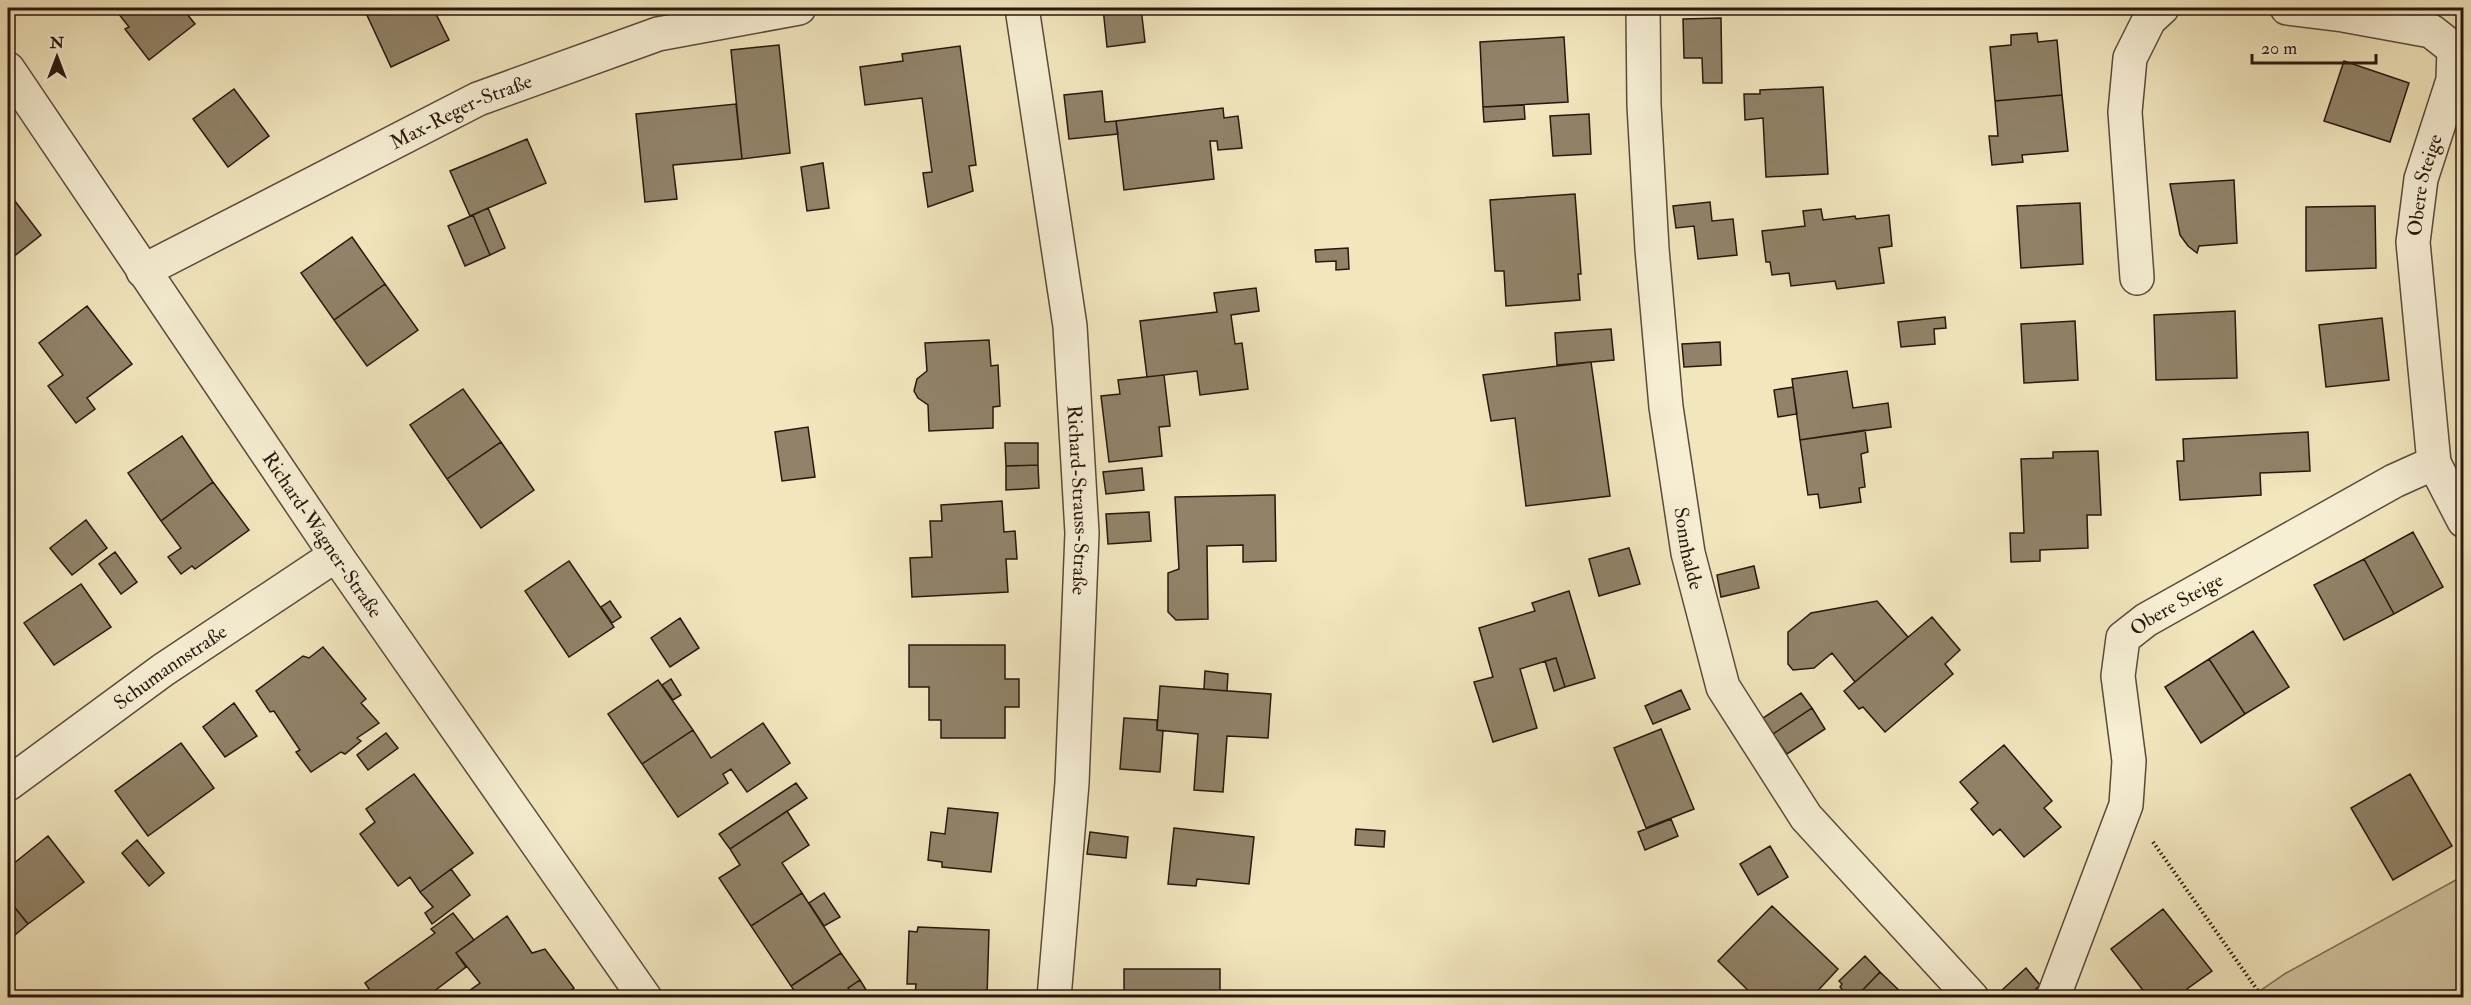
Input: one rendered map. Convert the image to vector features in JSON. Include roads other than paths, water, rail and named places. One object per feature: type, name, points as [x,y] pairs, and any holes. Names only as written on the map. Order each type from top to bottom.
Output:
[{"type":"street","name":"Max-Reger-Straße","points":[[143,271],[478,99],[658,34],[799,8]]},
{"type":"street","name":"Richard-Strauss-Straße","points":[[1022,8],[1070,326],[1082,533],[1072,783],[1054,998]]},
{"type":"street","name":"Sonnhalde","points":[[1643,8],[1644,105],[1651,238],[1666,407],[1688,553],[1724,687],[1806,817],[1972,998]]},
{"type":"street","points":[[2137,278],[2125,112],[2130,58],[2149,20],[2162,8]]},
{"type":"street","name":"Obere Steige","points":[[2287,8],[2343,15],[2431,31],[2454,49],[2453,81],[2421,179],[2413,242],[2434,463],[2463,520]]},
{"type":"street","name":"Richard-Wagner-Straße","points":[[8,69],[336,555],[645,998]]},
{"type":"street","name":"Obere Steige","points":[[2053,998],[2127,805],[2129,761],[2118,676],[2123,638],[2157,614],[2394,481],[2434,463]]},
{"type":"street","name":"Schumannstraße","points":[[8,784],[163,670],[336,555]]}]
